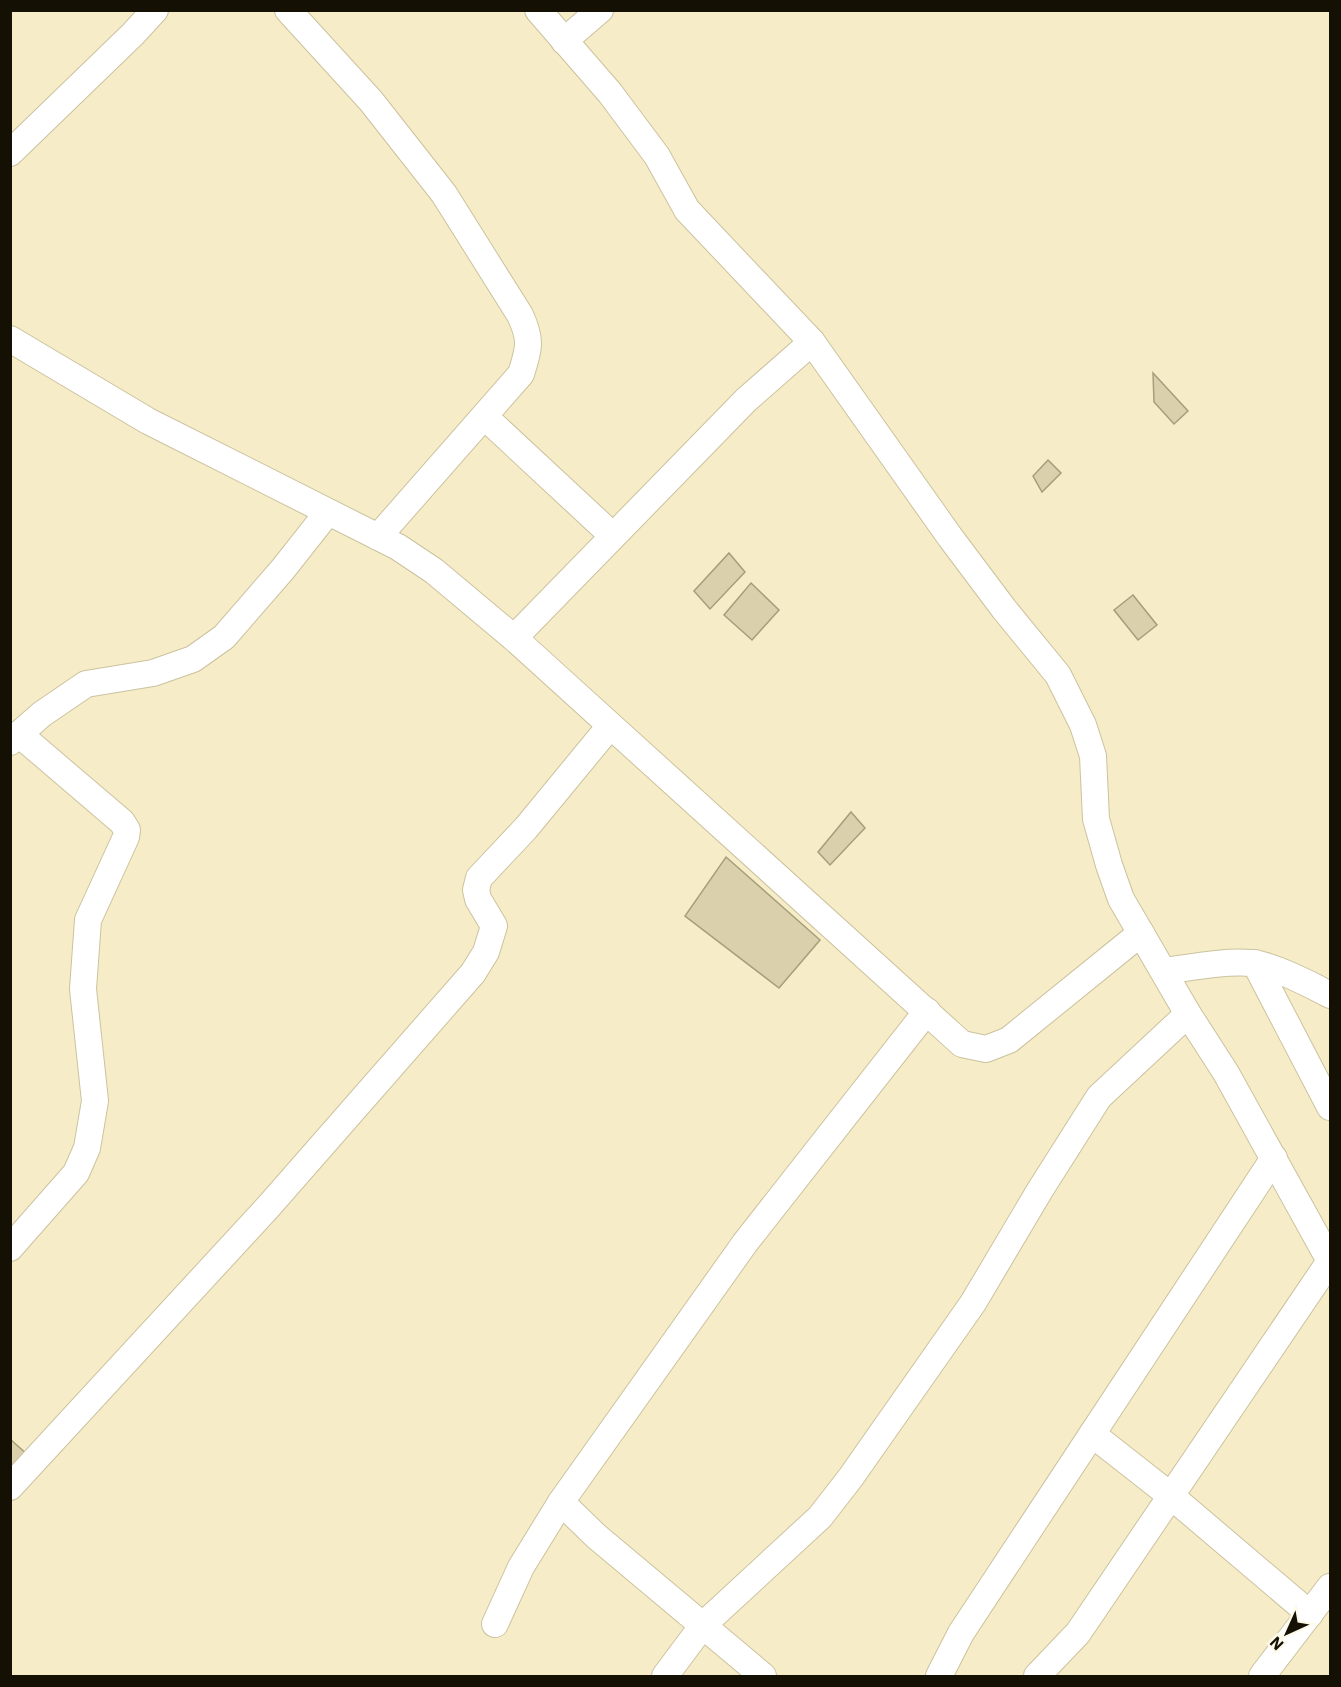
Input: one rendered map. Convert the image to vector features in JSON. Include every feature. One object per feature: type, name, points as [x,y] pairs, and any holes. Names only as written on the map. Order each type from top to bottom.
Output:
[{"type":"street","points":[[10,153],[155,10]]},
{"type":"street","points":[[288,10],[371,101],[444,194],[520,315],[528,332],[530,343],[521,374],[378,537]]},
{"type":"street","points":[[538,10],[610,93],[657,156],[687,210],[812,342],[950,537],[1004,609],[1058,675],[1083,724],[1093,756],[1096,819],[1121,898],[1188,1014],[1226,1073],[1330,1261],[1078,1633],[1037,1677]]},
{"type":"street","points":[[564,41],[600,10]]},
{"type":"street","points":[[10,339],[148,421],[398,547],[434,571],[514,638],[962,1044],[986,1049],[1009,1040],[1141,933]]},
{"type":"street","points":[[514,638],[746,400],[812,342]]},
{"type":"street","points":[[484,417],[613,536]]},
{"type":"street","points":[[10,1248],[76,1173],[87,1148],[95,1101],[83,989],[87,920],[126,837],[127,830],[122,822],[15,738],[42,714],[86,684],[153,673],[193,659],[224,637],[283,569],[328,512]]},
{"type":"street","points":[[10,1487],[269,1206],[473,973],[486,952],[495,926],[478,899],[476,890],[479,878],[526,828],[610,726]]},
{"type":"street","points":[[1164,971],[1221,963],[1255,963],[1309,983],[1330,995]]},
{"type":"street","points":[[1255,963],[1330,1107]]},
{"type":"street","points":[[495,1624],[521,1567],[561,1502],[745,1243],[927,1011]]},
{"type":"street","points":[[665,1677],[703,1625],[820,1516],[973,1303],[1040,1190],[1099,1098],[1188,1014]]},
{"type":"street","points":[[939,1677],[961,1634],[1274,1158]]},
{"type":"street","points":[[1092,1434],[1171,1496],[1310,1614]]},
{"type":"street","points":[[561,1502],[596,1536],[763,1677]]},
{"type":"street","points":[[1262,1677],[1330,1587]]},
{"type":"building","points":[[1153,373],[1188,411],[1174,424],[1154,402]]},
{"type":"building","points":[[1048,460],[1061,473],[1042,492],[1033,476]]},
{"type":"building","points":[[729,553],[745,572],[710,609],[694,591]]},
{"type":"building","points":[[751,583],[779,610],[752,640],[724,615]]},
{"type":"building","points":[[1133,595],[1157,625],[1138,640],[1114,610]]},
{"type":"building","points":[[851,812],[865,828],[830,865],[818,852]]},
{"type":"building","points":[[726,857],[820,940],[779,988],[685,916]]},
{"type":"building","points":[[10,1439],[29,1456],[10,1476]]}]
